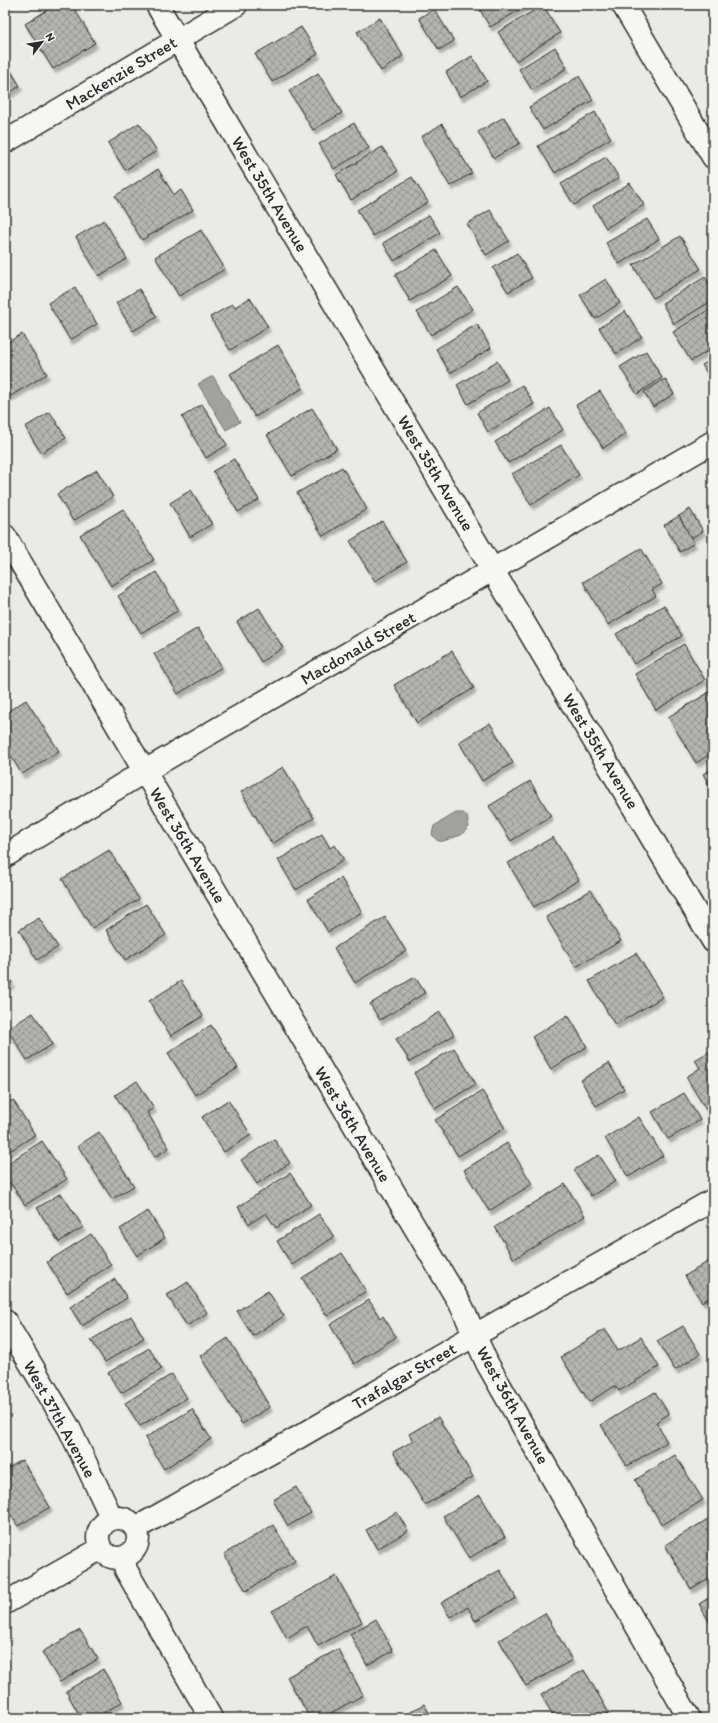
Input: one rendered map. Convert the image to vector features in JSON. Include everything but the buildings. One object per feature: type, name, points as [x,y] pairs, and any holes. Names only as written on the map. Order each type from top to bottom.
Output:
[{"type":"street","name":"West 35th Avenue","points":[[157,5],[713,941]]},
{"type":"street","name":"Mackenzie Street","points":[[5,142],[236,5]]},
{"type":"street","points":[[623,5],[713,157]]},
{"type":"street","name":"Macdonald Street","points":[[5,856],[145,771],[713,442]]},
{"type":"street","name":"West 36th Avenue","points":[[5,536],[462,1306],[487,1363],[689,1718]]},
{"type":"street","name":"Trafalgar Street","points":[[136,1528],[299,1437],[713,1200]]},
{"type":"street","name":"West 37th Avenue","points":[[5,1321],[68,1428],[107,1508],[110,1519]]},
{"type":"street","points":[[110,1519],[125,1519],[131,1522],[136,1528],[138,1537],[136,1546],[131,1553],[123,1558],[110,1557],[100,1549],[97,1541],[98,1531],[103,1524],[110,1519]]},
{"type":"street","points":[[5,1603],[100,1549]]},
{"type":"street","points":[[123,1558],[126,1570],[211,1718]]},
{"type":"shaded area","points":[[213,376],[240,422],[226,430],[198,384]]},
{"type":"shaded area","points":[[456,813],[463,813],[467,816],[469,827],[461,835],[443,841],[436,840],[432,834],[434,826]]}]
